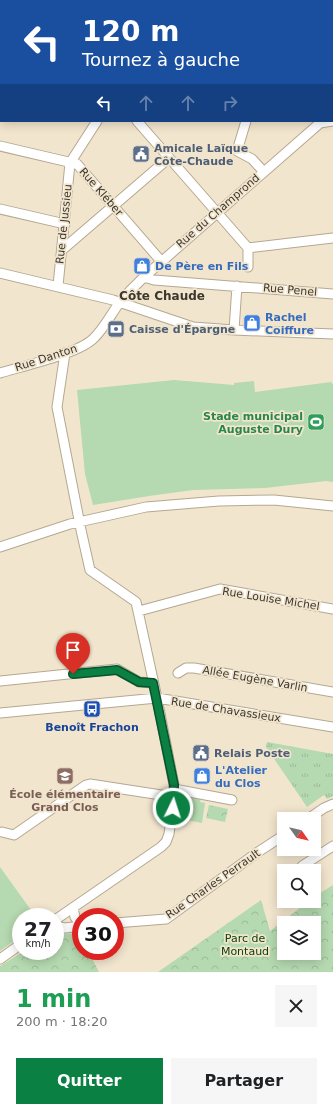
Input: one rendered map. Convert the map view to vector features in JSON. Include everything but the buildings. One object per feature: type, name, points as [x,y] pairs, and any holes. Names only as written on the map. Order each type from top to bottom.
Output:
[{"type":"street","name":"Rue de Jussieu","points":[[58,286],[70,163],[96,122]]},
{"type":"street","points":[[138,122],[248,248],[248,267]]},
{"type":"street","points":[[246,122],[237,151],[252,159],[263,171]]},
{"type":"street","name":"Rue du Champrond","points":[[120,302],[161,261],[320,122]]},
{"type":"street","name":"Rue Kléber","points":[[0,146],[77,164],[161,261]]},
{"type":"street","points":[[62,250],[169,158]]},
{"type":"street","points":[[0,209],[65,224]]},
{"type":"street","points":[[248,248],[333,238]]},
{"type":"street","points":[[0,273],[120,302],[193,327],[333,334]]},
{"type":"street","name":"Rue Penel","points":[[144,277],[154,280],[333,294]]},
{"type":"street","points":[[234,330],[237,286]]},
{"type":"street","name":"Rue Danton","points":[[0,373],[65,353],[92,341],[120,302]]},
{"type":"street","points":[[65,353],[57,407],[79,522],[90,570],[136,602],[157,698],[174,793],[169,834],[166,842],[73,908]]},
{"type":"street","points":[[0,547],[79,522],[146,507],[219,501],[274,500],[333,506]]},
{"type":"street","name":"Rue Louise Michel","points":[[139,611],[220,590],[333,609]]},
{"type":"street","name":"Allée Eugène Varlin","points":[[178,673],[186,668],[194,668],[333,692]]},
{"type":"street","points":[[0,681],[117,670],[139,682],[153,683]]},
{"type":"street","name":"Rue de Chavassieux","points":[[0,713],[157,698],[333,727]]},
{"type":"street","points":[[2,832],[14,835],[86,785],[90,784],[232,800]]},
{"type":"street","points":[[318,812],[333,804]]},
{"type":"street","name":"Rue Charles Perrault","points":[[124,923],[166,919],[277,840]]},
{"type":"street","points":[[305,864],[333,846]]},
{"type":"street","points":[[0,959],[12,950]]},
{"type":"green space","points":[[174,380],[234,385],[234,383],[254,381],[255,392],[331,382],[333,385],[333,482],[326,481],[265,488],[193,490],[93,505],[85,474],[77,390]]},
{"type":"green space","points":[[267,742],[333,754],[333,796],[327,799],[324,795],[307,807],[266,747]]},
{"type":"green space","points":[[189,796],[201,798],[200,802],[205,803],[202,823],[186,820]]},
{"type":"green space","points":[[209,805],[228,809],[225,822],[206,818]]},
{"type":"green space","points":[[0,867],[30,908],[12,908],[12,942],[0,951]]},
{"type":"green space","name":"Parc de Montaud","points":[[333,885],[333,972],[158,972],[261,900],[270,931],[277,926],[277,960],[321,960],[321,916],[290,916],[300,908],[321,908],[321,893]]},
{"type":"green space","points":[[64,934],[72,934],[72,960],[93,960],[99,972],[0,972],[0,966],[12,958],[12,960],[64,960]]},
{"type":"place","name":"Amicale Laïque Côte-Chaude","points":[[141,154]]},
{"type":"place","name":"De Père en Fils","points":[[142,266]]},
{"type":"place","name":"Rachel Coiffure","points":[[252,323]]},
{"type":"place","name":"Caisse d'Épargne","points":[[116,329]]},
{"type":"place","name":"Stade municipal Auguste Dury","points":[[316,422]]},
{"type":"place","name":"Benoît Frachon","points":[[92,709]]},
{"type":"place","name":"Relais Poste","points":[[201,753]]},
{"type":"place","name":"École élémentaire Grand Clos","points":[[65,776]]},
{"type":"place","name":"L'Atelier du Clos","points":[[202,776]]},
{"type":"district","name":"Côte Chaude","points":[[162,296]]},
{"type":"route","points":[[73,674],[117,670],[139,682],[153,683],[174,785],[173,808]]}]
